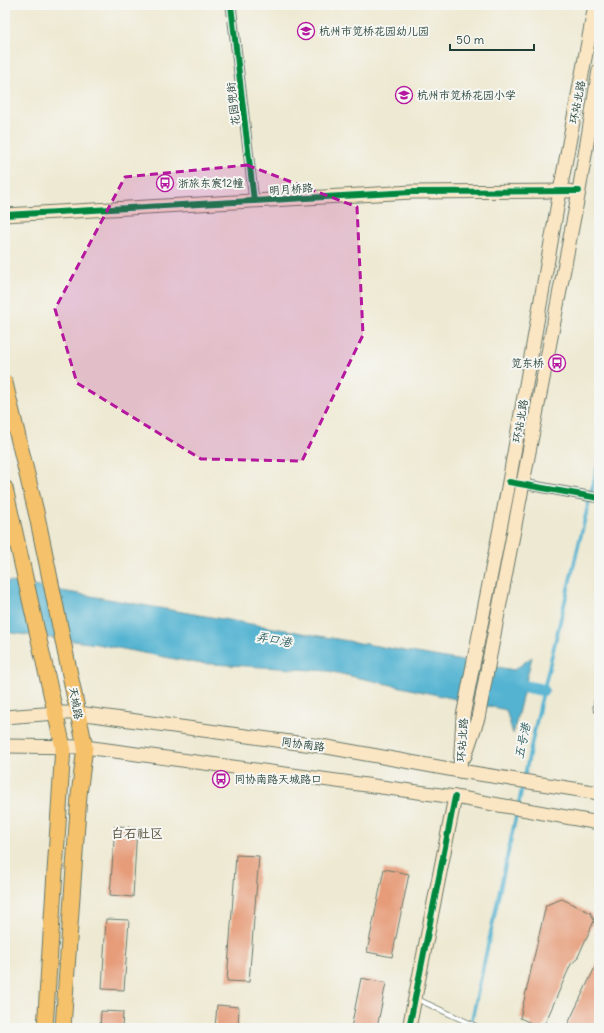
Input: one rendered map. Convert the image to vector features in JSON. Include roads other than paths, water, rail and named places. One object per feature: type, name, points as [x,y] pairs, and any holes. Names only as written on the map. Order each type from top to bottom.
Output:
[{"type":"main road","name":"环站北路","points":[[460,771],[463,716],[509,482],[560,191],[595,5]]},
{"type":"main road","name":"环站北路","points":[[460,771],[478,718],[578,191],[599,70]]},
{"type":"main road","name":"明月桥路","points":[[5,215],[412,192],[578,191]]},
{"type":"main road","name":"天城路","points":[[5,383],[49,572],[85,747],[79,795],[63,1028]]},
{"type":"main road","name":"天城路","points":[[5,488],[9,519],[24,572],[64,747],[45,1028]]},
{"type":"main road","name":"同协南路","points":[[5,717],[56,713],[78,713],[327,747],[460,771],[599,793]]},
{"type":"main road","points":[[5,746],[85,747],[456,797],[599,823]]},
{"type":"main road","points":[[409,1028],[456,797]]},
{"type":"street","name":"花园兜街","points":[[231,5],[254,202]]},
{"type":"street","points":[[509,482],[599,498]]},
{"type":"lane","points":[[415,998],[480,1028]]},
{"type":"water","points":[[5,581],[514,670],[532,657],[513,734],[506,710],[328,671],[196,663],[97,644],[5,632]]},
{"type":"waterway","name":"五号港","points":[[470,1028],[540,705],[599,460]]},
{"type":"waterway","name":"弄口港","points":[[509,683],[543,690]]},
{"type":"place","name":"杭州市笕桥花园幼儿园","points":[[306,31]]},
{"type":"place","name":"杭州市笕桥花园小学","points":[[404,95]]},
{"type":"place","name":"浙旅东宸12幢","points":[[165,183]]},
{"type":"place","name":"笕东桥","points":[[557,363]]},
{"type":"place","name":"同协南路天城路口","points":[[221,779]]},
{"type":"district","name":"白石社区","points":[[137,833]]}]
